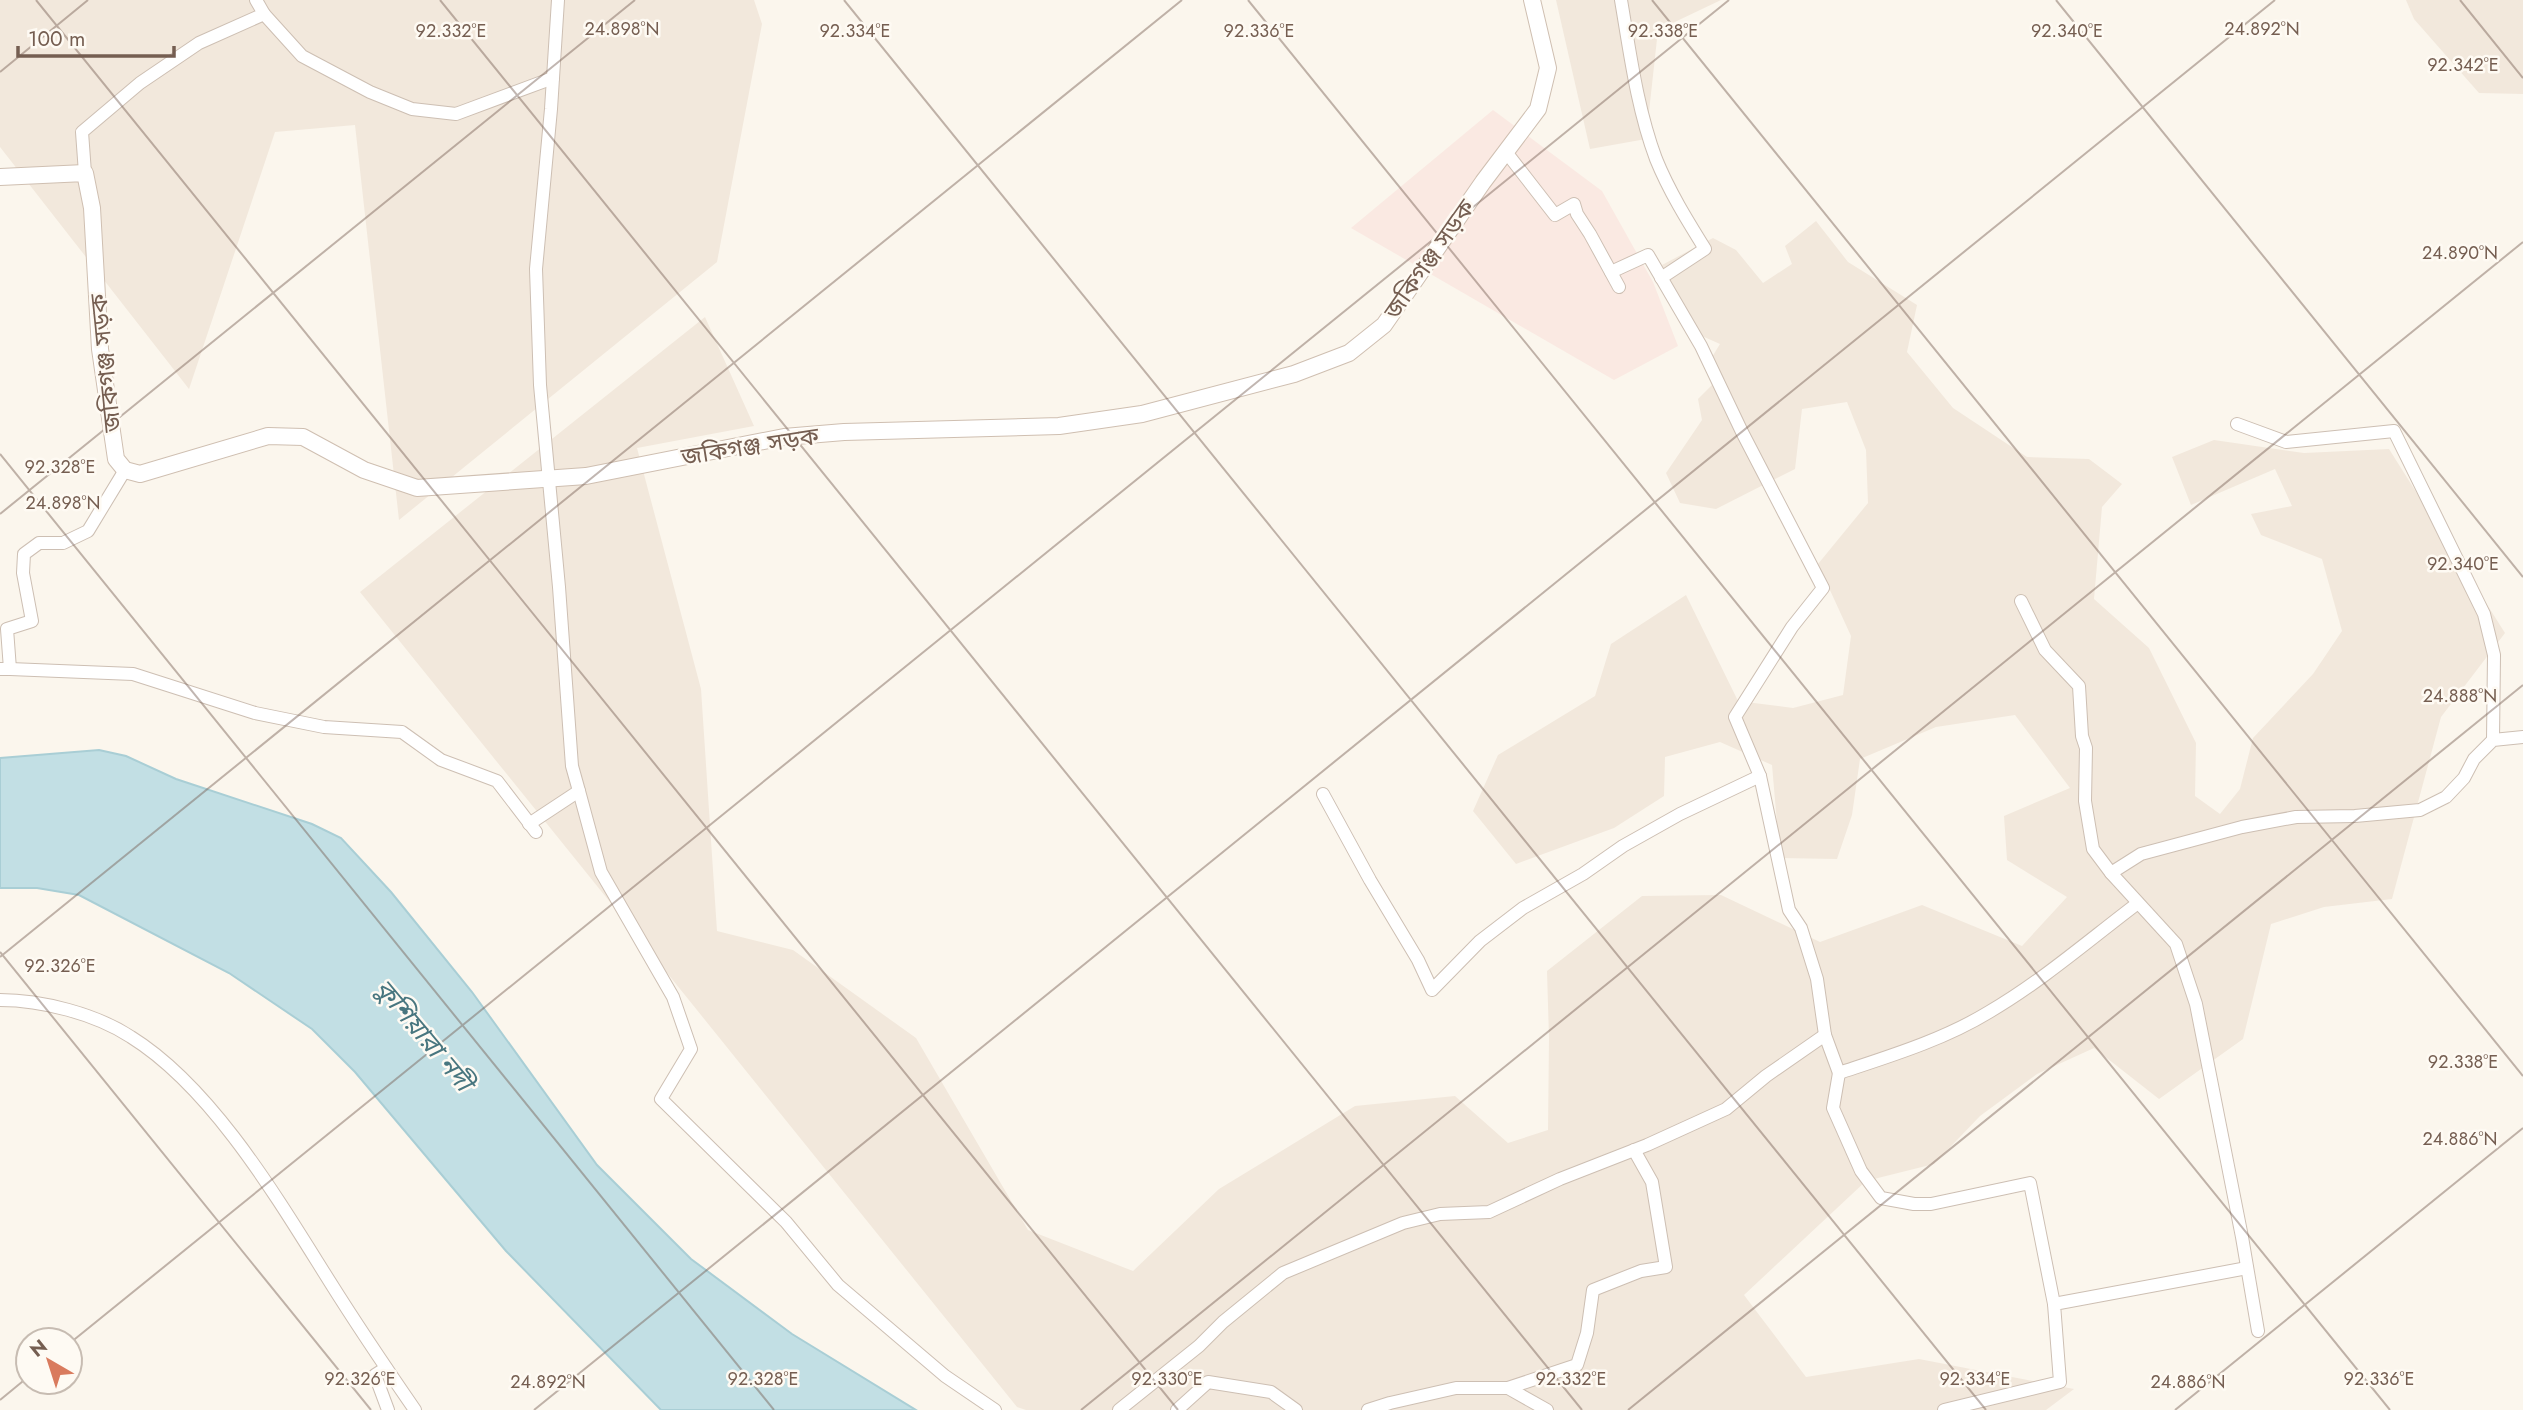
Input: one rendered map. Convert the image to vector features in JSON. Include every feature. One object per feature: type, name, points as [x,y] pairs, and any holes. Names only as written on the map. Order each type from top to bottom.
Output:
[{"type":"main road","name":"জকিগঞ্জ সড়ক","points":[[85,173],[92,208],[100,349],[116,459],[125,470],[141,474],[268,436],[303,437],[364,470],[417,488],[586,476],[785,438],[820,434],[1059,426],[1142,414],[1294,374],[1349,353],[1384,325],[1538,109],[1548,68],[1534,1]]},
{"type":"main road","points":[[0,177],[85,173]]},
{"type":"street","points":[[256,0],[264,15],[302,56],[370,92],[412,109],[456,114],[553,78]]},
{"type":"street","points":[[558,0],[536,269],[540,385],[572,766],[601,872],[673,997],[691,1049],[661,1098],[786,1222],[838,1285],[945,1376],[995,1410]]},
{"type":"street","points":[[1621,0],[1636,82],[1656,158],[1678,205],[1705,249],[1661,278]]},
{"type":"street","points":[[85,173],[82,132],[140,83],[199,43],[264,15]]},
{"type":"street","points":[[1506,152],[1555,215],[1574,204],[1577,214],[1619,287]]},
{"type":"street","points":[[1611,272],[1648,255],[1701,346],[1742,432],[1823,588],[1792,627],[1735,717],[1760,776],[1789,910],[1801,928],[1817,979],[1825,1035],[1839,1073],[1833,1108],[1861,1171],[1881,1198],[1914,1204],[1931,1204],[2030,1183],[2054,1304],[2060,1382],[1944,1410]]},
{"type":"street","points":[[2237,425],[2286,442],[2394,431],[2484,614],[2494,655],[2493,740]]},
{"type":"street","points":[[125,470],[88,531],[63,543],[39,544],[24,554],[23,573],[32,621],[7,629],[5,669],[133,674],[255,713],[324,727],[402,732],[441,760],[497,781],[533,828],[579,791]]},
{"type":"street","points":[[2021,601],[2045,650],[2079,686],[2082,736],[2086,748],[2085,801],[2093,849],[2137,903],[2176,944],[2196,1004],[2258,1331]]},
{"type":"street","points":[[2111,873],[2141,854],[2242,827],[2296,817],[2355,816],[2420,810],[2446,797],[2464,778],[2474,759],[2493,740],[2523,737]]},
{"type":"street","points":[[1323,794],[1418,960],[1432,990],[1480,941],[1523,908],[1680,814],[1760,776]]},
{"type":"street","points":[[1839,1073],[1923,1044],[1988,1013],[2026,988],[2137,903]]},
{"type":"street","points":[[0,1000],[14,1000],[89,1016],[132,1037],[183,1079],[236,1141],[288,1214],[415,1410]]},
{"type":"street","points":[[1119,1410],[1199,1346],[1223,1322],[1283,1273],[1403,1223],[1440,1214],[1489,1212],[1560,1179],[1634,1150],[1726,1109],[1766,1076],[1825,1035]]},
{"type":"street","points":[[1368,1410],[1456,1388],[1508,1388],[1577,1365],[1587,1332],[1593,1290],[1641,1271],[1666,1267],[1651,1182],[1634,1150]]},
{"type":"street","points":[[2054,1304],[2248,1268]]},
{"type":"street","points":[[386,1368],[376,1376],[388,1410]]},
{"type":"street","points":[[1177,1410],[1208,1382],[1271,1392],[1296,1410]]},
{"type":"street","points":[[1508,1388],[1547,1410]]},
{"type":"shaded area","points":[[0,0],[754,0],[762,24],[717,262],[399,520],[355,125],[275,132],[189,389],[0,147]]},
{"type":"shaded area","points":[[1556,0],[1721,0],[1658,30],[1646,139],[1590,149]]},
{"type":"shaded area","points":[[2406,0],[2523,0],[2523,94],[2479,93],[2414,19]]},
{"type":"shaded area","points":[[1493,110],[1602,191],[1653,282],[1678,346],[1614,380],[1351,228]]},
{"type":"shaded area","points":[[1816,221],[1848,262],[1917,305],[1907,352],[1953,408],[2027,457],[2089,459],[2122,484],[2102,507],[2094,599],[2149,648],[2196,743],[2195,796],[2220,814],[2240,789],[2253,738],[2313,674],[2342,631],[2322,559],[2261,535],[2251,514],[2292,506],[2275,469],[2191,505],[2172,457],[2214,440],[2304,453],[2389,449],[2505,633],[2441,717],[2392,899],[2324,907],[2271,924],[2243,1039],[2159,1099],[2094,1048],[2037,1074],[1980,1116],[1934,1164],[1866,1181],[1744,1295],[1806,1377],[1919,1359],[2074,1389],[2046,1410],[1026,1410],[1017,1407],[360,592],[705,317],[754,426],[637,448],[701,689],[717,931],[793,950],[916,1038],[1028,1230],[1133,1271],[1219,1189],[1355,1106],[1455,1096],[1508,1143],[1548,1130],[1547,971],[1642,896],[1721,895],[1820,942],[1922,905],[2022,946],[2067,897],[2007,860],[2004,816],[2070,788],[2015,715],[1936,727],[1860,759],[1852,815],[1837,859],[1780,858],[1772,765],[1720,742],[1665,757],[1664,796],[1614,828],[1516,864],[1473,811],[1498,755],[1595,696],[1611,644],[1686,595],[1738,701],[1793,708],[1843,695],[1851,636],[1818,564],[1868,503],[1866,450],[1847,402],[1802,409],[1795,469],[1716,509],[1680,503],[1666,473],[1702,420],[1698,399],[1719,378],[1709,362],[1720,344],[1684,328],[1662,265],[1713,238],[1736,250],[1763,283],[1792,264],[1785,246]]},
{"type":"water","name":"কুশিয়ারা নদী","points":[[99,750],[126,756],[176,779],[312,824],[341,838],[391,892],[472,992],[597,1165],[691,1259],[792,1334],[916,1410],[661,1410],[506,1251],[355,1072],[312,1029],[229,973],[79,895],[37,888],[0,888],[0,758]]}]
